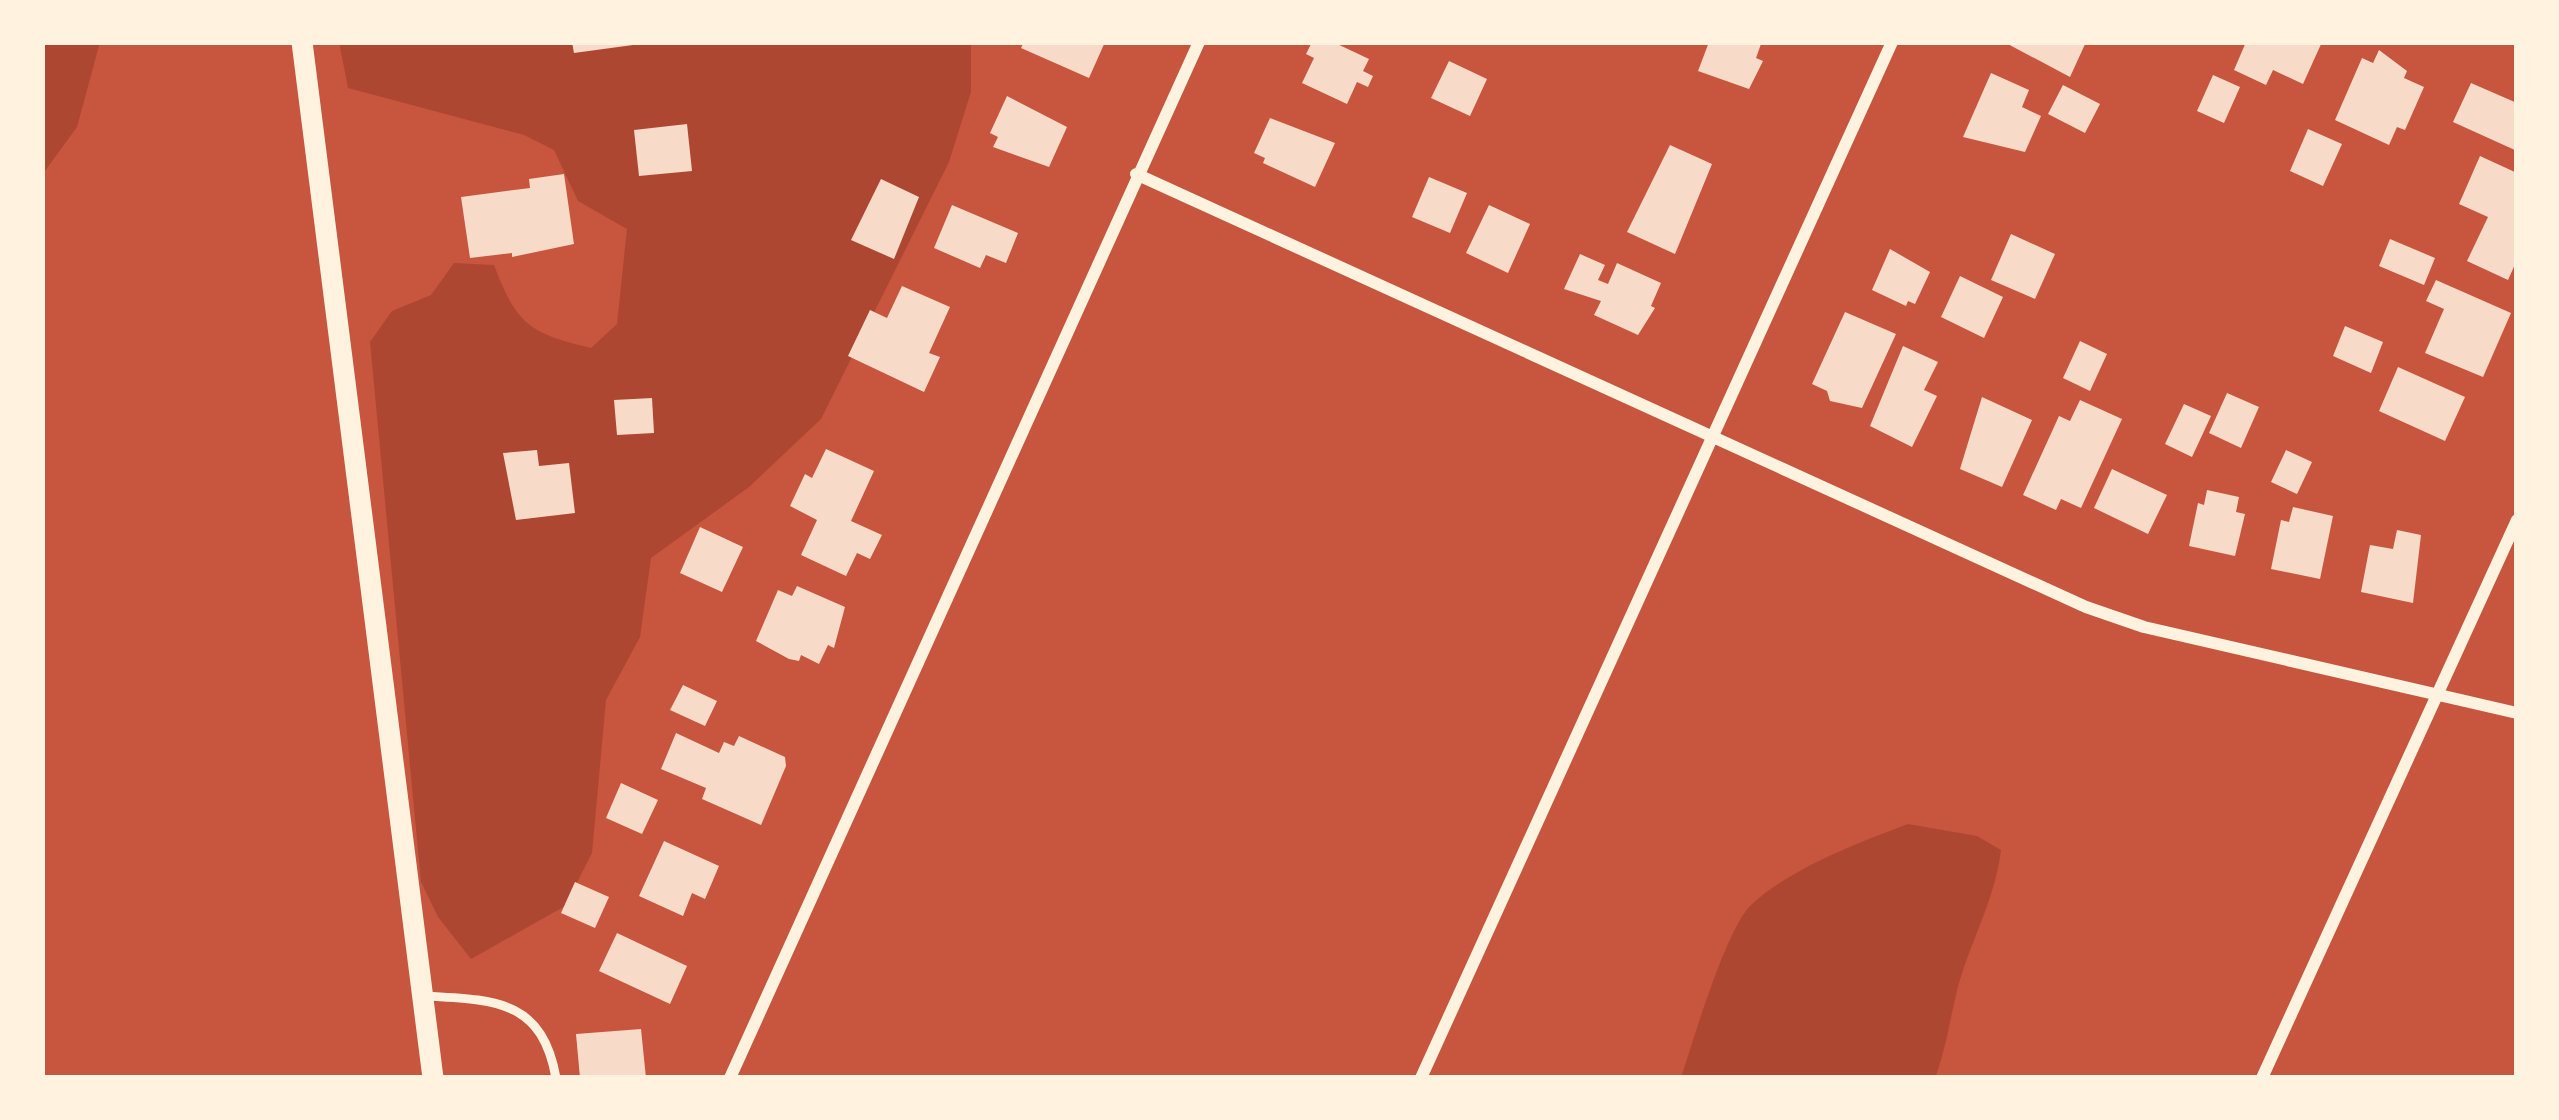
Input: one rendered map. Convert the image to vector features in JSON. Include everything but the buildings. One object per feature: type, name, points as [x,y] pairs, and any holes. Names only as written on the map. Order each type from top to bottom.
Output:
[{"type":"street","points":[[302,42],[433,1078]]},
{"type":"street","points":[[730,1078],[1199,42]]},
{"type":"street","points":[[1421,1078],[1892,42]]},
{"type":"street","points":[[1136,174],[1712,440],[2103,613],[2517,712]]},
{"type":"street","points":[[2262,1078],[2517,520]]},
{"type":"lane","points":[[422,996],[516,1009],[549,1041],[556,1078]]},
{"type":"shaded area","points":[[42,42],[100,42],[77,127],[42,175]]},
{"type":"shaded area","points":[[339,42],[971,42],[971,92],[949,162],[821,419],[749,487],[651,558],[640,637],[606,700],[592,853],[565,906],[471,959],[438,917],[421,882],[370,342],[392,311],[431,295],[454,263],[494,265],[510,301],[528,323],[553,337],[591,348],[617,324],[627,229],[578,201],[554,150],[524,135],[348,88]]},
{"type":"shaded area","points":[[1908,824],[1977,836],[2001,850],[1935,1078],[1681,1078],[1721,961],[1751,905],[1805,868]]}]
